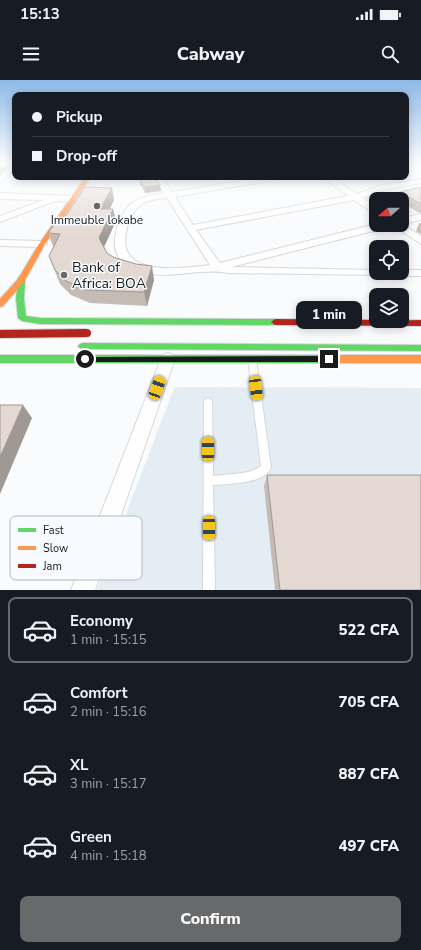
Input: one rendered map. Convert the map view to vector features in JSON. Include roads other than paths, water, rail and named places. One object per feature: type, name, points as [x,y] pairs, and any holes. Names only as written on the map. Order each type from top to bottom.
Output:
[{"type":"street","points":[[0,304],[21,280],[42,244],[81,188]]},
{"type":"street","points":[[165,188],[190,228],[218,268]]},
{"type":"street","points":[[214,188],[146,199],[131,207],[125,218],[118,241],[123,256],[138,267],[161,272],[218,268],[227,270],[369,273]]},
{"type":"street","points":[[342,188],[369,206]]},
{"type":"street","points":[[190,228],[356,197],[383,188]]},
{"type":"street","points":[[0,196],[73,199]]},
{"type":"street","points":[[0,218],[58,198]]},
{"type":"street","points":[[409,220],[421,217]]},
{"type":"street","points":[[218,268],[232,262],[369,229]]},
{"type":"street","points":[[407,232],[421,242]]},
{"type":"street","points":[[0,243],[42,244]]},
{"type":"street","points":[[409,273],[421,273]]},
{"type":"street","points":[[21,280],[20,299],[22,318],[26,322],[28,328],[27,335],[21,343]]},
{"type":"street","points":[[10,315],[40,321],[421,323]]},
{"type":"street","points":[[0,334],[90,333]]},
{"type":"street","points":[[79,346],[421,348]]},
{"type":"street","points":[[0,357],[13,350]]},
{"type":"street","points":[[0,357],[421,360]]},
{"type":"street","points":[[110,516],[168,359]]},
{"type":"street","points":[[83,590],[87,580]]},
{"type":"lane","points":[[209,481],[255,475],[263,473],[266,468],[252,359]]},
{"type":"lane","points":[[208,402],[209,590]]},
{"type":"place","name":"Immeuble lokabe","points":[[97,206]]},
{"type":"place","name":"Bank of Africa: BOA","points":[[64,275]]}]
